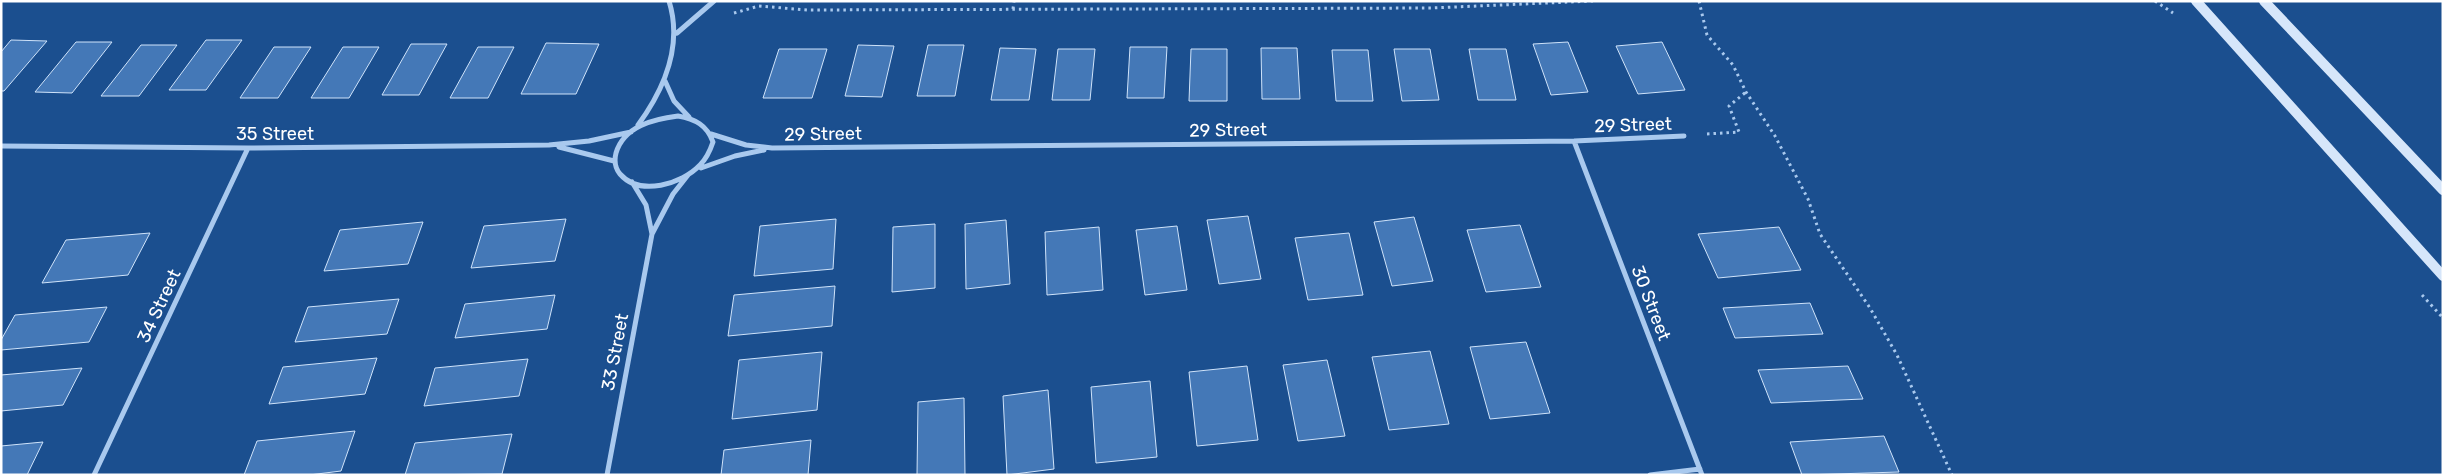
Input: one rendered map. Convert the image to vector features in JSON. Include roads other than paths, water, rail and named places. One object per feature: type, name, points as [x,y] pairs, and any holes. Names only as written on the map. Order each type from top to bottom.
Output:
[{"type":"street","points":[[664,81],[674,101],[691,118],[707,127],[713,142],[711,151],[699,168],[688,175],[660,185],[632,182],[616,170],[614,161],[616,151],[653,104],[664,81],[676,33],[674,11],[669,1]]},
{"type":"street","points":[[676,33],[714,1]]},
{"type":"street","points":[[2196,1],[2443,276]]},
{"type":"street","points":[[2264,1],[2443,190]]},
{"type":"street","points":[[636,128],[664,118],[691,118]]},
{"type":"street","points":[[548,145],[590,141],[631,132]]},
{"type":"street","name":"29 Street","points":[[711,134],[746,145],[772,148],[1574,141],[1684,136]]},
{"type":"street","name":"30 Street","points":[[1574,141],[1701,472]]},
{"type":"street","points":[[548,145],[582,151],[614,161]]},
{"type":"street","name":"35 Street","points":[[1,146],[248,148],[548,145]]},
{"type":"street","name":"34 Street","points":[[94,475],[248,148]]},
{"type":"street","name":"29 Street","points":[[699,168],[735,156],[772,148]]},
{"type":"street","name":"33 Street","points":[[607,475],[652,234],[673,194],[688,175]]},
{"type":"street","name":"33 Street","points":[[632,182],[646,205],[652,234]]},
{"type":"street","points":[[1650,475],[1701,472]]}]
